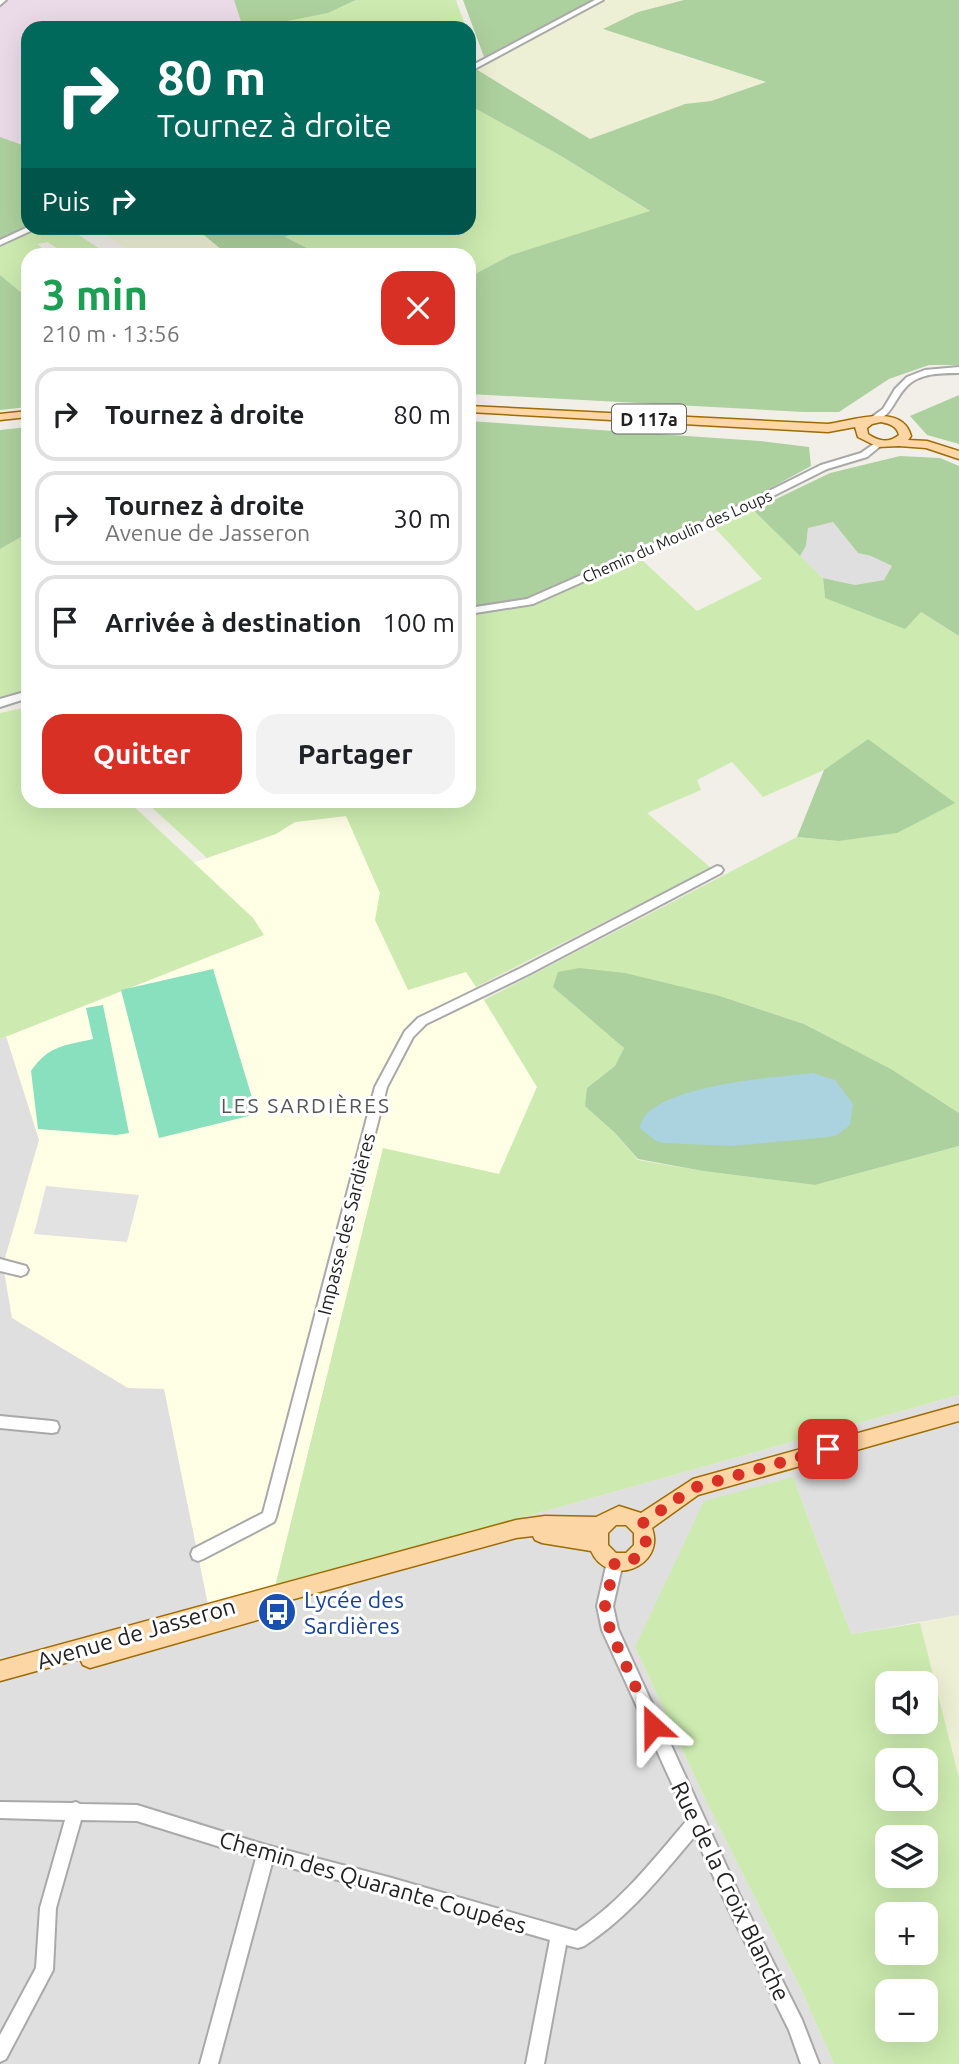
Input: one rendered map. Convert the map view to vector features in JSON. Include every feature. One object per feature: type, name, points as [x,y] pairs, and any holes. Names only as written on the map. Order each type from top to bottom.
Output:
[{"type":"main road","name":"D 117a","points":[[476,409],[828,428],[864,437]]},
{"type":"main road","points":[[0,417],[21,415]]},
{"type":"main road","points":[[901,437],[894,421],[870,421],[861,427],[864,437],[878,444],[901,437],[959,455]]},
{"type":"main road","name":"D 117a","points":[[828,428],[870,421]]},
{"type":"main road","points":[[640,1525],[693,1488],[959,1413]]},
{"type":"main road","points":[[621,1516],[640,1525],[646,1540],[640,1555],[632,1560],[615,1562],[601,1552],[598,1535],[613,1517],[621,1516]]},
{"type":"main road","name":"Avenue de Jasseron","points":[[0,1671],[516,1529],[545,1525],[598,1535]]},
{"type":"main road","name":"Avenue de Jasseron","points":[[0,1681],[212,1624],[518,1535],[598,1535]]},
{"type":"street","points":[[476,66],[600,0]]},
{"type":"street","points":[[0,243],[21,233]]},
{"type":"street","points":[[870,421],[891,408],[899,389],[915,376],[928,372],[959,370]]},
{"type":"street","points":[[891,408],[894,421]]},
{"type":"street","name":"Chemin du Moulin des Loups","points":[[476,610],[529,602],[748,505],[824,467],[864,456],[878,444]]},
{"type":"street","points":[[0,703],[21,696]]},
{"type":"street","name":"Impasse des Sardières","points":[[198,1554],[270,1517],[381,1087],[409,1034],[422,1021],[523,972],[717,870]]},
{"type":"street","points":[[0,1265],[21,1270]]},
{"type":"street","points":[[0,1422],[52,1427]]},
{"type":"street","name":"Rue de la Croix Blanche","points":[[615,1562],[605,1606],[610,1630],[697,1821],[796,2026],[810,2064]]},
{"type":"street","name":"Chemin des Quarante Coupées","points":[[0,1810],[137,1813],[266,1853],[578,1940],[591,1933],[643,1883],[697,1821]]},
{"type":"street","points":[[0,2053],[44,1970],[48,1908],[76,1810]]},
{"type":"street","points":[[209,2064],[266,1853]]},
{"type":"street","points":[[535,2064],[559,1936]]},
{"type":"shaded area","points":[[0,0],[234,0],[241,21],[21,21],[21,144],[0,137]]},
{"type":"shaded area","points":[[606,0],[684,0],[638,12],[679,55],[767,82],[711,101],[685,104],[590,139],[476,69]]},
{"type":"shaded area","points":[[106,235],[205,235],[221,248],[124,248]]},
{"type":"shaded area","points":[[833,522],[858,553],[892,566],[885,580],[855,585],[823,578],[800,556],[806,546],[808,527]]},
{"type":"shaded area","points":[[346,816],[380,893],[375,920],[467,972],[537,1087],[499,1174],[383,1149],[271,1604],[212,1624],[164,1389],[128,1388],[12,1318],[3,1265],[39,1140],[6,1036],[263,935],[253,918],[193,863],[275,834],[295,822]]},
{"type":"shaded area","points":[[193,863],[467,972],[275,1587],[959,1395],[959,1615],[851,1634],[793,1477],[635,1647],[708,1805],[800,1987],[834,2064],[0,2064],[0,1039],[264,934]]},
{"type":"shaded area","points":[[46,1186],[139,1195],[127,1242],[34,1234]]},
{"type":"shaded area","points":[[959,1615],[959,1778],[938,1695],[938,1671],[932,1671],[920,1623]]},
{"type":"green space","points":[[234,0],[356,0],[328,13],[288,21],[241,21]]},
{"type":"green space","points":[[356,0],[456,0],[464,21],[287,21],[328,13]]},
{"type":"green space","points":[[463,0],[595,0],[484,57],[476,35],[476,21],[471,21]]},
{"type":"green space","points":[[684,0],[959,0],[959,365],[929,365],[889,379],[839,412],[476,394],[476,273],[511,255],[650,211],[561,156],[476,109],[476,69],[590,139],[685,104],[711,101],[766,82],[603,29],[638,12]]},
{"type":"green space","points":[[476,109],[561,156],[651,212],[511,255],[476,273],[476,248],[307,248],[285,237],[476,235]]},
{"type":"green space","points":[[0,137],[21,144],[21,230],[0,240]]},
{"type":"green space","points":[[25,235],[79,235],[98,248],[56,248],[48,242],[38,244],[42,248],[21,248],[21,292],[0,275],[0,247]]},
{"type":"green space","points":[[204,235],[289,235],[285,237],[307,248],[220,248]]},
{"type":"green space","points":[[0,275],[21,292],[21,408],[0,410]]},
{"type":"green space","points":[[959,395],[959,444],[927,435],[910,416]]},
{"type":"green space","points":[[476,421],[760,441],[809,447],[811,466],[745,502],[523,601],[476,606]]},
{"type":"green space","points":[[21,428],[21,537],[0,549],[0,430]]},
{"type":"green space","points":[[900,456],[940,458],[959,466],[959,636],[921,612],[905,629],[825,598],[823,578],[855,585],[884,580],[892,566],[858,553],[833,522],[808,528],[806,546],[800,556],[753,510],[830,473]]},
{"type":"green space","points":[[753,510],[823,578],[825,598],[921,612],[959,636],[959,1113],[891,1069],[804,1024],[720,996],[605,1029],[624,1048],[616,1066],[587,1088],[614,1132],[638,1160],[703,1171],[815,1185],[959,1146],[959,1395],[275,1587],[383,1148],[499,1174],[537,1087],[484,1000],[797,837],[838,841],[868,739],[824,770],[763,797],[732,762],[697,780],[701,790],[647,813],[711,868],[476,987],[466,972],[408,990],[375,920],[380,893],[346,816],[295,822],[276,834],[207,858],[153,808],[476,808],[476,614],[532,604],[642,560],[697,611],[762,579],[713,526]]},
{"type":"green space","points":[[21,537],[21,693],[0,699],[0,549]]},
{"type":"green space","points":[[21,708],[21,808],[135,808],[253,918],[264,935],[0,1039],[0,713]]},
{"type":"green space","points":[[868,739],[955,803],[897,833],[838,841],[797,837],[824,770]]},
{"type":"green space","points":[[579,968],[625,973],[720,996],[804,1024],[891,1069],[959,1113],[959,1146],[815,1185],[703,1171],[638,1159],[614,1132],[585,1106],[587,1088],[615,1066],[624,1048],[553,987],[558,972]]},
{"type":"green space","points":[[213,969],[257,1114],[159,1138],[121,990]]},
{"type":"green space","points":[[103,1005],[129,1133],[116,1135],[38,1129],[31,1071],[51,1051],[93,1039],[86,1008]]},
{"type":"green space","points":[[793,1477],[851,1634],[920,1623],[932,1671],[875,1671],[875,1734],[938,1734],[938,1695],[959,1778],[959,2064],[834,2064],[800,1987],[708,1805],[635,1647],[704,1501]]},
{"type":"water","points":[[813,1073],[835,1080],[853,1104],[850,1125],[837,1135],[732,1146],[665,1143],[656,1141],[640,1128],[647,1114],[664,1102],[687,1093],[744,1081]]},
{"type":"place","name":"Lycée des Sardières","points":[[277,1612]]},
{"type":"district","name":"LES SARDIÈRES","points":[[306,1105]]},
{"type":"route","points":[[653,1726],[610,1630],[605,1606],[615,1562],[624,1563],[640,1555],[646,1540],[640,1525],[693,1488],[828,1449]]}]
